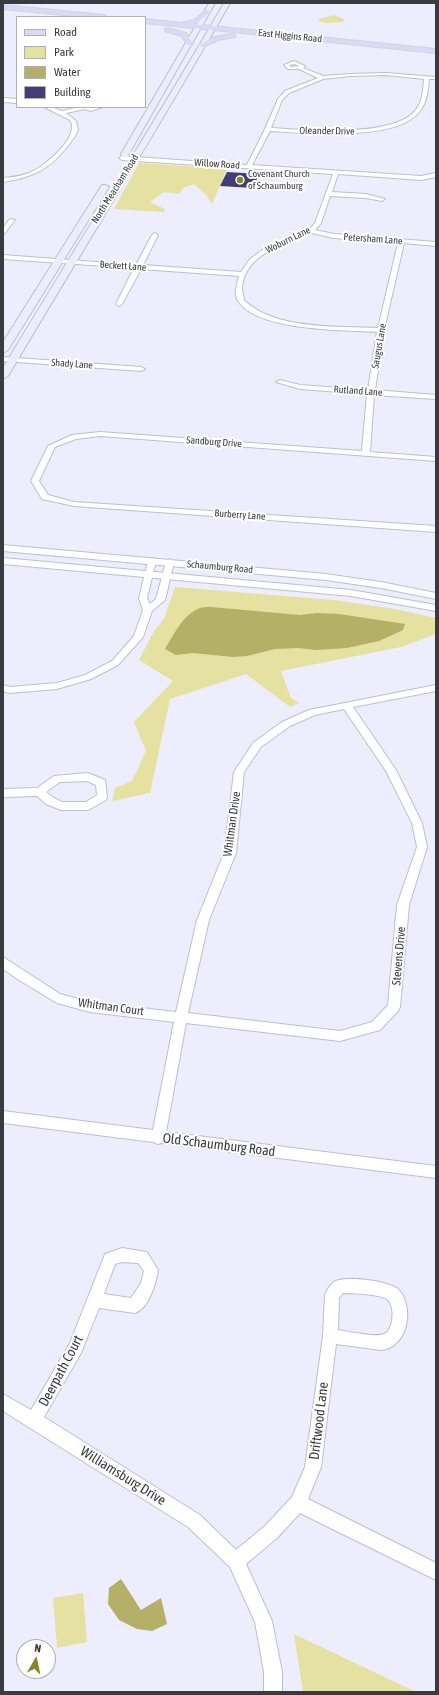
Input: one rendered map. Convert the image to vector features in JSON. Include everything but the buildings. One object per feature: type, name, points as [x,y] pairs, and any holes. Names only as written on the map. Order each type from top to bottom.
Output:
[{"type":"main road","name":"North Meacham Road","points":[[120,161],[163,90],[212,3]]},
{"type":"main road","name":"North Meacham Road","points":[[3,376],[8,360],[71,262],[176,90],[227,3]]},
{"type":"main road","points":[[3,7],[94,16]]},
{"type":"main road","points":[[3,12],[45,16]]},
{"type":"main road","points":[[174,24],[192,23],[207,12]]},
{"type":"main road","points":[[217,19],[220,23],[229,28],[274,35]]},
{"type":"main road","name":"East Higgins Road","points":[[146,21],[174,24],[198,29]]},
{"type":"main road","points":[[146,27],[180,32],[186,36],[189,44]]},
{"type":"main road","name":"East Higgins Road","points":[[146,27],[198,29],[274,35],[436,51]]},
{"type":"main road","name":"East Higgins Road","points":[[211,30],[245,36],[436,55]]},
{"type":"main road","points":[[203,45],[223,36],[245,36]]},
{"type":"main road","name":"North Meacham Road","points":[[3,350],[111,177]]},
{"type":"street","points":[[300,68],[322,78]]},
{"type":"street","points":[[249,166],[268,129],[280,100],[287,92],[322,78],[365,74],[436,78]]},
{"type":"street","name":"Oleander Drive","points":[[268,129],[354,132],[400,123],[414,115],[422,106],[427,77]]},
{"type":"street","points":[[3,100],[16,101]]},
{"type":"street","points":[[3,180],[34,173],[48,166],[54,161],[75,133],[76,127],[73,121],[49,108]]},
{"type":"street","points":[[60,113],[81,108]]},
{"type":"street","name":"Willow Road","points":[[120,161],[134,159],[421,178],[434,176]]},
{"type":"street","name":"Woburn Lane","points":[[336,172],[318,223],[311,231],[267,249],[252,260],[243,274],[239,288],[241,302],[252,311],[274,320],[296,324],[381,330]]},
{"type":"street","points":[[328,194],[366,196],[382,200]]},
{"type":"street","points":[[3,232],[12,220]]},
{"type":"street","name":"Petersham Lane","points":[[311,231],[334,236],[436,244]]},
{"type":"street","points":[[119,304],[155,235]]},
{"type":"street","name":"Saugus Lane","points":[[366,453],[371,392],[381,330],[401,241]]},
{"type":"street","name":"Beckett Lane","points":[[3,257],[243,274]]},
{"type":"street","name":"Shady Lane","points":[[8,360],[141,369]]},
{"type":"street","name":"Rutland Lane","points":[[280,382],[300,387],[436,396]]},
{"type":"street","name":"Sandburg Drive","points":[[45,497],[35,481],[52,446],[75,437],[100,434],[436,459]]},
{"type":"street","name":"Burberry Lane","points":[[45,497],[74,504],[436,530]]},
{"type":"street","name":"Schaumburg Road","points":[[3,548],[326,577],[381,585],[436,596]]},
{"type":"street","name":"Schaumburg Road","points":[[3,561],[351,593],[436,608]]},
{"type":"street","points":[[148,610],[143,598],[152,561]]},
{"type":"street","points":[[3,688],[9,690],[56,686],[88,677],[115,663],[138,637],[148,610],[160,600],[170,562]]},
{"type":"street","name":"Whitman Drive","points":[[158,1138],[181,1016],[203,920],[230,853],[239,772],[257,745],[286,724],[313,712],[436,688]]},
{"type":"street","name":"Stevens Drive","points":[[181,1016],[340,1036],[376,1026],[394,1006],[403,905],[422,847],[417,823],[391,770],[347,706]]},
{"type":"street","points":[[3,794],[39,792],[58,779],[88,778],[101,783],[102,797],[88,806],[61,806],[50,801],[39,792]]},
{"type":"street","name":"Whitman Court","points":[[3,962],[56,998],[90,1007],[181,1016]]},
{"type":"street","name":"Old Schaumburg Road","points":[[3,1117],[158,1138],[436,1172]]},
{"type":"street","name":"Driftwood Lane","points":[[236,1561],[271,1532],[298,1503],[313,1467],[330,1336],[332,1295],[339,1287],[345,1286],[388,1292],[395,1297],[399,1307],[398,1328],[392,1338],[383,1342],[330,1336]]},
{"type":"street","name":"Deerpath Court","points":[[34,1420],[76,1348],[95,1300]]},
{"type":"street","name":"Williamsburg Drive","points":[[3,1402],[194,1521],[236,1561]]},
{"type":"street","points":[[298,1503],[436,1572]]},
{"type":"street","points":[[236,1561],[263,1621],[273,1672],[273,1692]]},
{"type":"green space","points":[[334,15],[344,19],[343,22],[326,23],[318,21],[319,19]]},
{"type":"green space","points":[[139,163],[227,169],[212,204],[207,196],[194,184],[183,188],[179,194],[164,192],[150,202],[165,209],[164,212],[114,209]]},
{"type":"green space","points":[[175,587],[334,600],[395,609],[436,618],[436,634],[401,647],[281,671],[291,698],[299,703],[290,707],[246,674],[170,699],[150,793],[112,801],[115,788],[132,781],[146,751],[134,722],[173,681],[139,660],[154,631],[164,619]]},
{"type":"green space","points":[[83,1593],[87,1642],[57,1648],[53,1598]]},
{"type":"green space","points":[[294,1634],[416,1692],[303,1692]]},
{"type":"water","points":[[211,607],[300,615],[317,613],[339,614],[405,624],[403,630],[379,641],[347,648],[316,650],[298,648],[275,649],[247,656],[233,657],[193,653],[176,655],[165,649],[179,626],[188,616],[199,608]]},
{"type":"water","points":[[121,1579],[141,1610],[161,1598],[167,1624],[152,1631],[137,1629],[119,1620],[108,1604],[109,1588]]},
{"type":"place","name":"Covenant Church of Schaumburg","points":[[240,180]]}]
